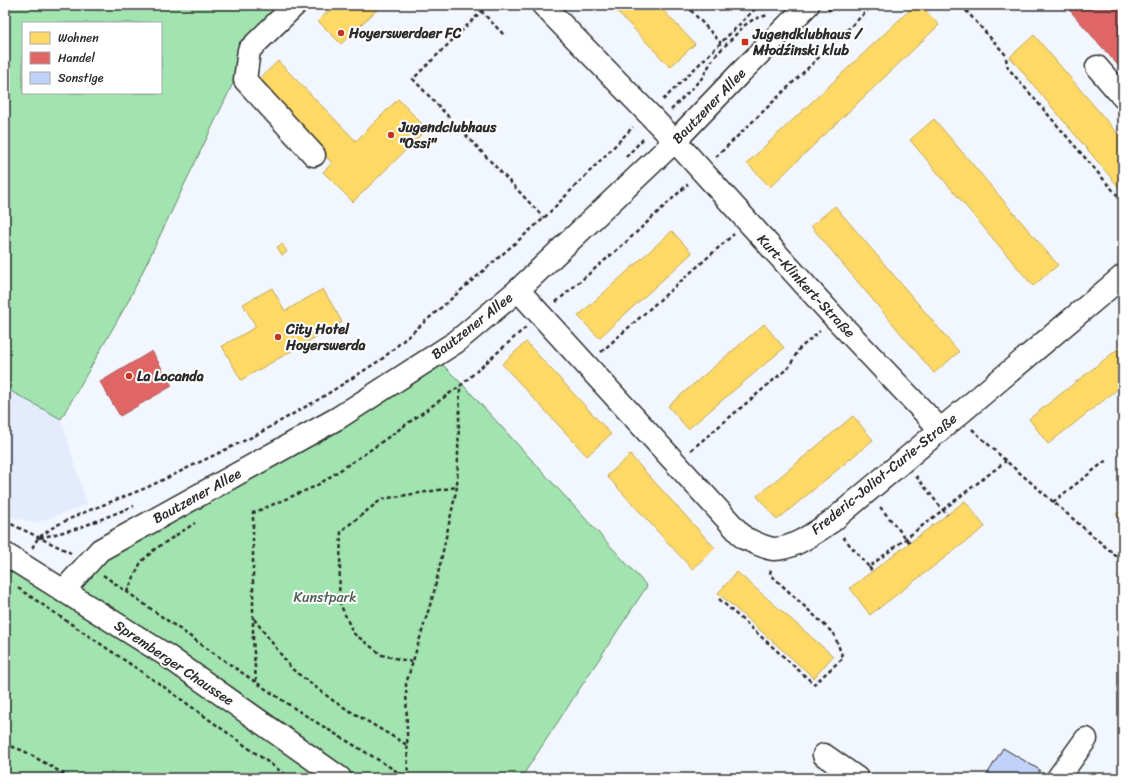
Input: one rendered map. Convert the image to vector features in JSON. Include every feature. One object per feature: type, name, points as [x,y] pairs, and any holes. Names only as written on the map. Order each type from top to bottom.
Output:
[{"type":"street","points":[[295,5],[250,50],[245,80],[314,155]]},
{"type":"street","name":"Kurt-Klinkert-Straße","points":[[543,5],[653,118],[835,318],[940,429]]},
{"type":"street","name":"Bautzener Allee","points":[[63,591],[100,550],[338,418],[456,342],[518,290],[675,142],[741,72],[808,5]]},
{"type":"street","points":[[1097,67],[1123,98]]},
{"type":"street","name":"Frederic-Joliot-Curie-Straße","points":[[773,549],[790,545],[805,538],[831,522],[1123,276]]},
{"type":"street","points":[[518,290],[540,316],[744,538],[773,549]]},
{"type":"street","name":"Spremberger Chaussee","points":[[5,554],[166,656],[340,778]]},
{"type":"street","points":[[1058,778],[1086,739]]},
{"type":"street","points":[[824,755],[857,778]]},
{"type":"path","points":[[488,5],[413,79],[544,218]]},
{"type":"path","points":[[686,5],[721,43]]},
{"type":"path","points":[[624,160],[653,118],[721,43],[759,5]]},
{"type":"path","points":[[256,682],[254,638],[253,513],[316,486],[366,453],[460,386],[625,243],[873,5]]},
{"type":"path","points":[[961,5],[1005,54],[1008,68],[1123,202]]},
{"type":"path","points":[[481,11],[504,35]]},
{"type":"path","points":[[38,538],[55,526],[146,488],[256,435],[321,398],[382,359],[544,218],[653,118],[702,78],[714,57],[745,25],[754,19],[768,16],[772,12]]},
{"type":"path","points":[[586,365],[747,222]]},
{"type":"path","points":[[676,463],[789,367],[799,348],[835,318]]},
{"type":"path","points":[[408,778],[406,684],[434,592],[457,487],[460,386]]},
{"type":"path","points":[[957,415],[1006,461],[1123,562]]},
{"type":"path","points":[[1053,502],[1108,459]]},
{"type":"path","points":[[903,461],[947,515]]},
{"type":"path","points":[[869,567],[1006,461]]},
{"type":"path","points":[[412,662],[382,655],[353,634],[339,601],[341,531],[382,499],[457,487]]},
{"type":"path","points":[[867,491],[910,543]]},
{"type":"path","points":[[5,521],[38,538],[79,528],[138,504]]},
{"type":"path","points":[[831,522],[872,571]]},
{"type":"path","points":[[719,599],[814,684],[843,658],[834,634],[770,574],[773,549]]},
{"type":"path","points":[[16,587],[164,687],[290,778]]},
{"type":"path","points":[[127,592],[212,653],[286,703],[408,778]]},
{"type":"path","points":[[254,619],[292,669],[335,702],[407,745]]},
{"type":"path","points":[[5,744],[24,751],[71,778]]},
{"type":"shaded area","points":[[5,388],[61,419],[87,505],[34,523],[5,515]]},
{"type":"green space","points":[[5,5],[295,5],[249,50],[129,300],[61,419],[5,388]]},
{"type":"green space","name":"Kunstpark","points":[[435,357],[466,388],[647,586],[521,778],[344,778],[66,590],[88,566]]},
{"type":"green space","points":[[5,556],[335,778],[5,778]]},
{"type":"building: Wohnen","name":"Hoyerswerdaer FC","points":[[335,5],[382,5],[341,44],[318,21]]},
{"type":"building: Wohnen","points":[[611,5],[658,5],[695,44],[670,67]]},
{"type":"building: Wohnen","points":[[915,5],[920,5],[939,25],[770,187],[747,163]]},
{"type":"building: Wohnen","points":[[1034,35],[1123,140],[1123,192],[1010,57]]},
{"type":"building: Wohnen","name":"Jugendclubhaus \"Ossi\"","points":[[278,61],[356,141],[398,99],[427,129],[353,202],[323,172],[332,163],[255,83]]},
{"type":"building: Wohnen","points":[[934,119],[1058,265],[1033,286],[910,140]]},
{"type":"building: Wohnen","points":[[835,206],[959,352],[934,373],[811,226]]},
{"type":"building: Wohnen","points":[[672,231],[692,253],[599,338],[578,316]]},
{"type":"building: Wohnen","points":[[282,244],[287,252],[282,255],[277,247]]},
{"type":"building: Wohnen","name":"City Hotel Hoyerswerda","points":[[272,288],[285,311],[323,289],[342,322],[241,380],[222,346],[256,327],[243,304]]},
{"type":"building: Wohnen","points":[[764,324],[784,348],[688,429],[668,406]]},
{"type":"building: Wohnen","points":[[526,342],[611,434],[587,456],[502,364]]},
{"type":"building: Wohnen","points":[[1123,345],[1123,385],[1048,444],[1029,419]]},
{"type":"building: Wohnen","points":[[853,416],[873,440],[777,520],[757,496]]},
{"type":"building: Wohnen","points":[[630,455],[715,548],[692,569],[607,476]]},
{"type":"building: Wohnen","points":[[965,501],[985,527],[870,615],[850,588]]},
{"type":"building: Wohnen","points":[[1123,509],[1123,524],[1116,514]]},
{"type":"building: Wohnen","points":[[737,572],[833,656],[814,678],[718,593]]},
{"type":"building: Handel","points":[[1065,5],[1123,5],[1123,71]]},
{"type":"building: Handel","points":[[152,351],[172,386],[120,416],[100,382]]},
{"type":"building: Sonstige","points":[[1003,748],[1040,770],[1035,778],[985,778]]},
{"type":"place","name":"Hoyerswerdaer FC","points":[[341,33]]},
{"type":"place","name":"Jugendklubhaus / Młodźinski klub","points":[[745,42]]},
{"type":"place","name":"Jugendclubhaus \"Ossi\"","points":[[391,135]]},
{"type":"place","name":"City Hotel Hoyerswerda","points":[[278,337]]},
{"type":"place","name":"La Locanda","points":[[129,376]]}]
